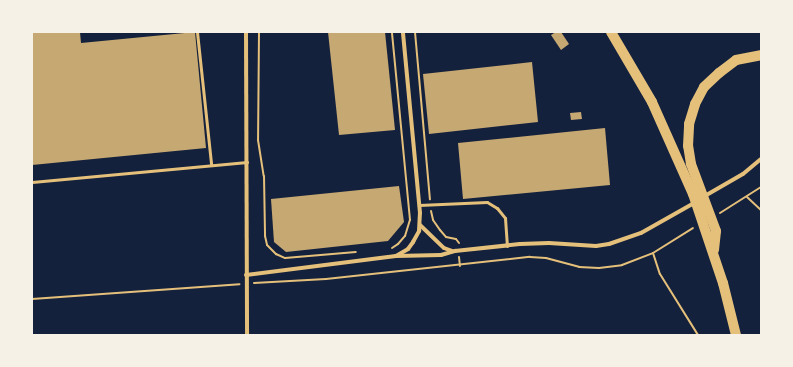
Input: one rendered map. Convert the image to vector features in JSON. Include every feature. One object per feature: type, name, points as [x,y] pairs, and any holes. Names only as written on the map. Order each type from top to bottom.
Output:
[{"type":"main road","points":[[611,32],[652,102],[693,194],[714,256],[736,335]]},
{"type":"main road","points":[[714,256],[716,231],[691,164],[688,146],[689,124],[695,104],[704,87],[736,60],[761,55]]},
{"type":"street","points":[[246,32],[247,335]]},
{"type":"street","points":[[396,256],[408,249],[419,231],[420,225],[403,32]]},
{"type":"street","points":[[246,275],[396,256],[441,255],[457,251],[507,246],[549,243],[596,246],[609,244],[641,233],[719,189],[743,174],[761,159]]},
{"type":"street","points":[[420,225],[444,248],[457,251]]},
{"type":"lane","points":[[198,32],[211,164]]},
{"type":"lane","points":[[32,182],[211,164],[247,162]]},
{"type":"lane","points":[[419,205],[487,202],[497,208],[505,218],[507,246]]},
{"type":"path","points":[[259,32],[258,140],[264,176],[265,236],[267,245],[276,254],[285,258],[358,252]]},
{"type":"path","points":[[390,249],[398,244],[405,236],[410,220],[392,32]]},
{"type":"path","points":[[415,32],[433,220],[446,237],[459,242],[457,251]]},
{"type":"path","points":[[722,211],[761,187]]},
{"type":"path","points":[[747,196],[761,210]]},
{"type":"path","points":[[32,299],[247,283],[326,279],[530,257],[546,258],[578,267],[599,268],[622,265],[653,253],[685,233]]},
{"type":"path","points":[[653,253],[660,274],[698,335]]},
{"type":"building","points":[[32,32],[80,32],[81,43],[195,32],[206,148],[32,165]]},
{"type":"building","points":[[328,32],[385,32],[395,130],[339,135]]},
{"type":"building","points":[[556,32],[561,32],[569,44],[561,50],[551,35]]},
{"type":"building","points":[[532,62],[538,122],[429,134],[423,74]]},
{"type":"building","points":[[581,112],[582,119],[571,120],[570,113]]},
{"type":"building","points":[[605,128],[610,185],[463,199],[458,143]]},
{"type":"building","points":[[399,186],[404,222],[388,241],[286,252],[274,242],[271,199]]}]
